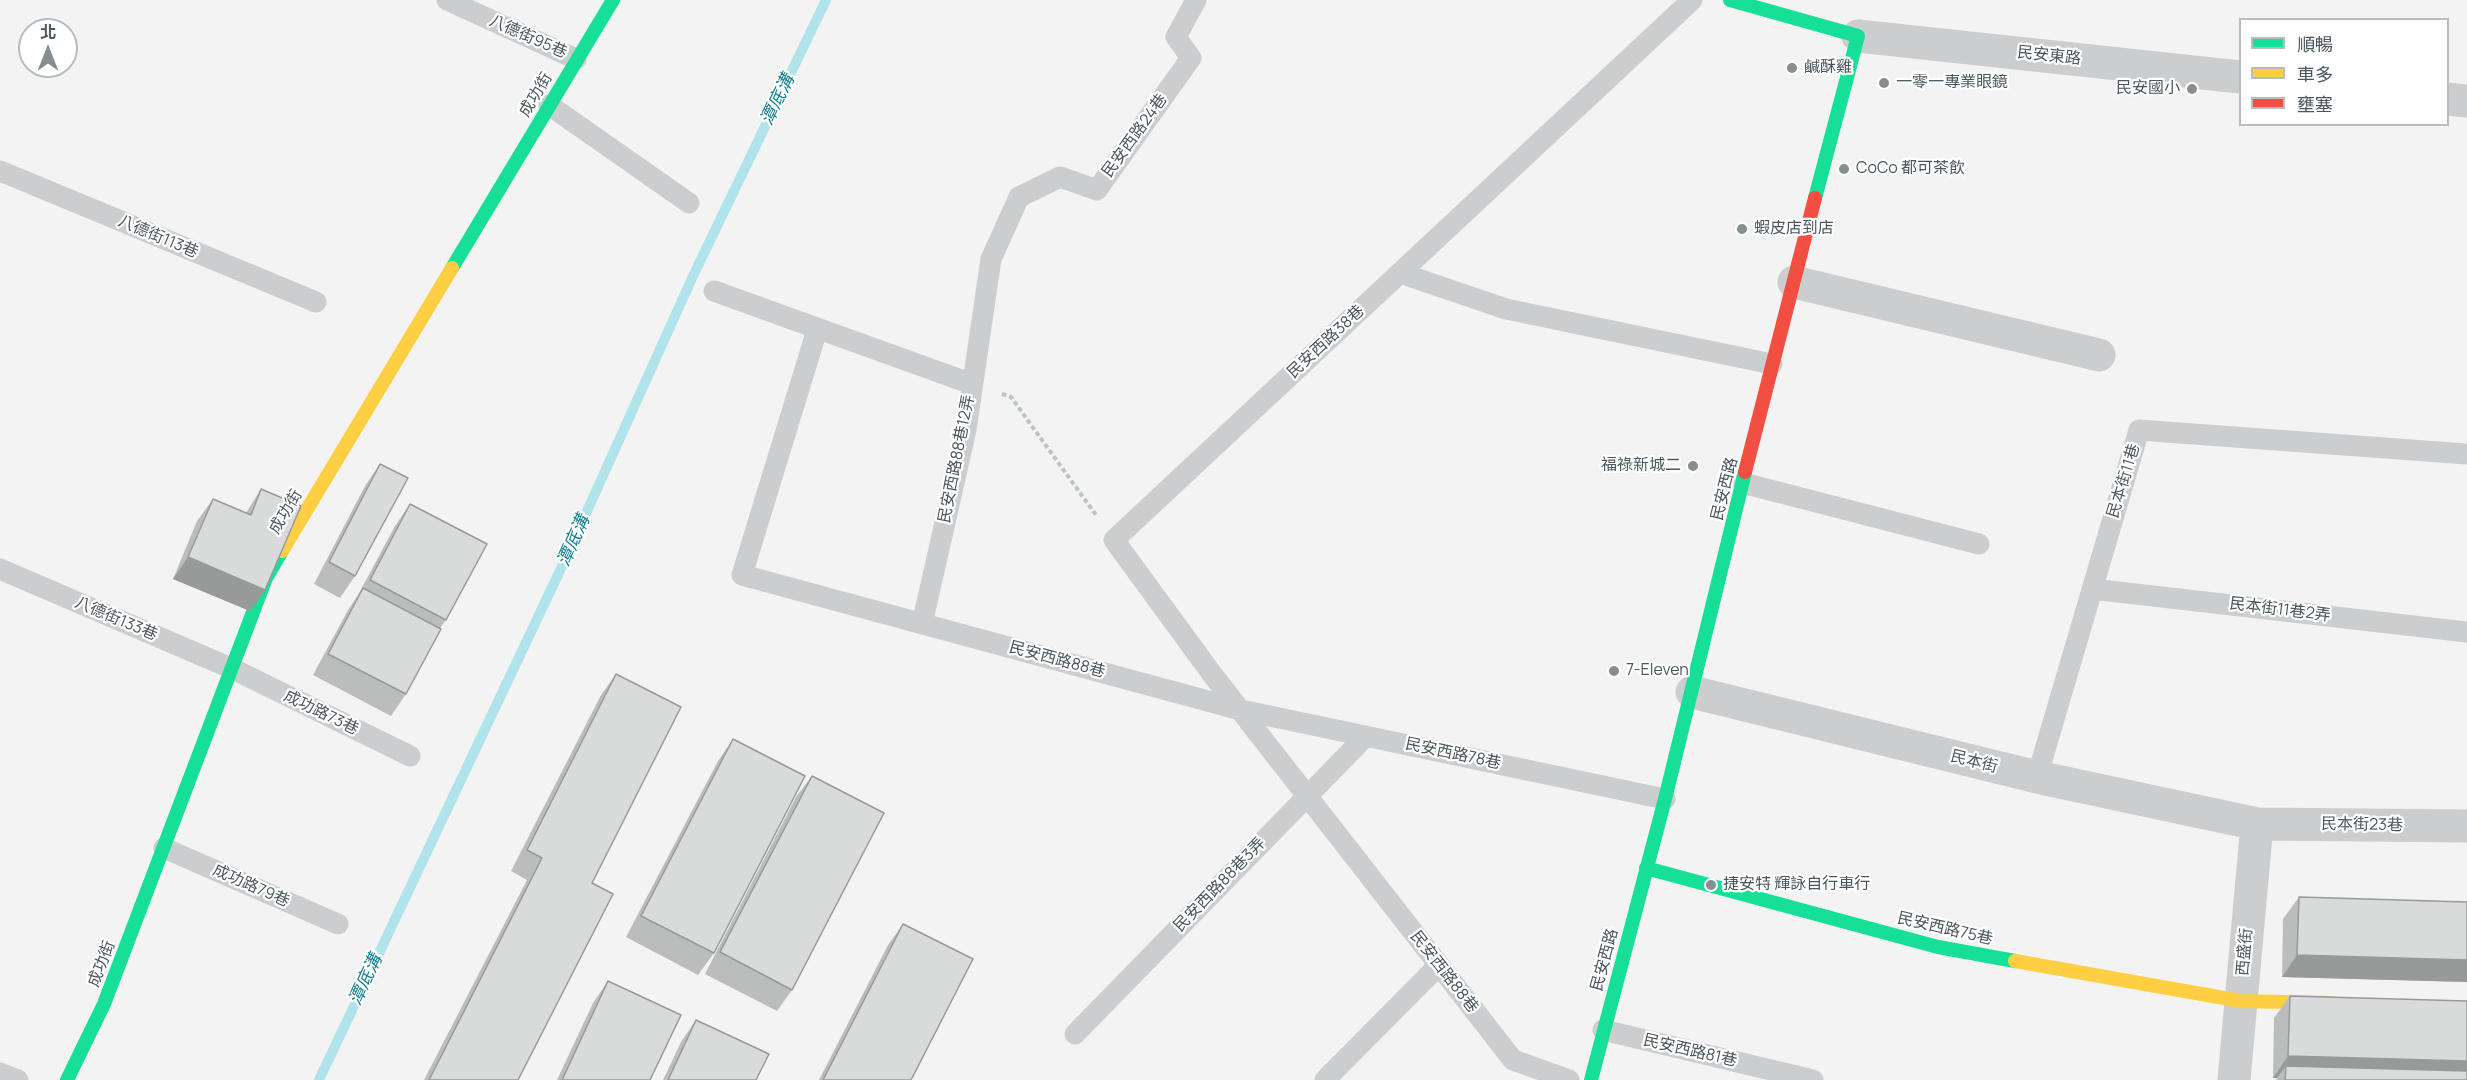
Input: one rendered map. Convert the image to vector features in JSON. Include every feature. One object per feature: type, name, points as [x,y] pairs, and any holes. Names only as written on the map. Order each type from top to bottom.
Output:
[{"type":"street","name":"成功街","points":[[68,1080],[104,1004],[266,578],[576,58],[613,0]]},
{"type":"street","points":[[1731,0],[1858,36]]},
{"type":"street","name":"民安東路","points":[[1858,36],[2239,76]]},
{"type":"street","name":"民安西路","points":[[1591,1080],[1665,799],[1772,364],[1858,36]]},
{"type":"street","points":[[2449,99],[2467,101]]},
{"type":"street","points":[[1794,282],[2099,355]]},
{"type":"street","name":"民本街","points":[[1692,692],[2037,777],[2257,824]]},
{"type":"street","name":"民本街23巷","points":[[2257,824],[2467,826]]},
{"type":"street","name":"西盛街","points":[[2234,1080],[2257,824]]},
{"type":"street","name":"民安西路75巷","points":[[1646,868],[1938,947],[2241,1001],[2348,1003]]},
{"type":"lane","name":"八德街95巷","points":[[447,0],[576,58]]},
{"type":"lane","name":"民安西路24巷","points":[[972,384],[991,259],[1019,197],[1060,177],[1097,190],[1191,58],[1176,37],[1196,0]]},
{"type":"lane","name":"民安西路38巷","points":[[1114,540],[1692,0]]},
{"type":"lane","points":[[549,105],[689,203]]},
{"type":"lane","name":"八德街113巷","points":[[0,171],[316,302]]},
{"type":"lane","points":[[1400,273],[1506,309],[1772,364]]},
{"type":"lane","points":[[714,291],[817,330]]},
{"type":"lane","name":"民安西路88巷12弄","points":[[817,330],[972,384],[966,430],[922,624]]},
{"type":"lane","name":"民安西路88巷","points":[[817,330],[742,575],[1241,710],[1513,1060],[1569,1080]]},
{"type":"lane","name":"民本街11巷","points":[[2037,777],[2139,430],[2467,454]]},
{"type":"lane","points":[[1743,483],[1979,544]]},
{"type":"lane","points":[[1114,540],[1241,710]]},
{"type":"lane","name":"八德街133巷","points":[[0,569],[232,669]]},
{"type":"lane","name":"民本街11巷2弄","points":[[2092,589],[2467,632]]},
{"type":"lane","name":"成功路73巷","points":[[232,669],[410,756]]},
{"type":"lane","name":"民安西路78巷","points":[[1241,710],[1665,799]]},
{"type":"lane","name":"民安西路88巷3弄","points":[[1075,1034],[1366,736]]},
{"type":"lane","name":"成功路79巷","points":[[164,848],[338,924]]},
{"type":"lane","points":[[1325,1080],[1439,965]]},
{"type":"lane","name":"民安西路81巷","points":[[1603,1030],[1813,1080]]},
{"type":"lane","points":[[0,1073],[18,1080]]},
{"type":"path","points":[[972,384],[1011,398],[1114,540]]},
{"type":"building","points":[[380,464],[408,478],[355,576],[329,562]]},
{"type":"building","points":[[261,489],[301,506],[265,590],[188,557],[213,499],[251,515]]},
{"type":"building","points":[[410,504],[487,544],[446,620],[370,580]]},
{"type":"building","points":[[363,588],[441,629],[406,694],[328,654]]},
{"type":"building","points":[[616,674],[681,707],[592,883],[613,894],[518,1080],[429,1080],[542,858],[527,850]]},
{"type":"building","points":[[733,739],[805,776],[714,953],[641,916]]},
{"type":"building","points":[[812,776],[884,813],[792,990],[720,952]]},
{"type":"building","points":[[2299,897],[2467,902],[2467,960],[2297,955]]},
{"type":"building","points":[[903,924],[973,959],[911,1080],[823,1080]]},
{"type":"building","points":[[608,981],[681,1015],[650,1080],[562,1080]]},
{"type":"building","points":[[2290,996],[2467,1001],[2467,1061],[2288,1056]]},
{"type":"building","points":[[696,1020],[769,1054],[756,1080],[668,1080]]},
{"type":"building","points":[[2286,1066],[2467,1071],[2467,1080],[2285,1080]]},
{"type":"waterway","name":"潭底溝","points":[[319,1080],[565,560],[693,276],[826,0]]},
{"type":"traffic: fast","points":[[452,268],[613,0]]},
{"type":"traffic: fast","points":[[1730,0],[1858,36],[1815,198]]},
{"type":"traffic: fast","points":[[1591,1080],[1665,799],[1745,472]]},
{"type":"traffic: fast","points":[[67,1080],[104,1004],[266,578],[282,551]]},
{"type":"traffic: fast","points":[[1646,868],[1938,947],[2015,961]]},
{"type":"traffic: slow","points":[[282,551],[452,268]]},
{"type":"traffic: slow","points":[[2015,961],[2241,1001],[2330,1003]]},
{"type":"traffic: jam","points":[[1745,472],[1815,198]]},
{"type":"place","name":"鹹酥雞","points":[[1792,68]]},
{"type":"place","name":"一零一專業眼鏡","points":[[1884,83]]},
{"type":"place","name":"民安國小","points":[[2192,89]]},
{"type":"place","name":"CoCo 都可茶飲","points":[[1844,169]]},
{"type":"place","name":"蝦皮店到店","points":[[1742,229]]},
{"type":"place","name":"福祿新城二","points":[[1693,466]]},
{"type":"place","name":"7-Eleven","points":[[1614,671]]},
{"type":"place","name":"捷安特 輝詠自行車行","points":[[1711,885]]}]
